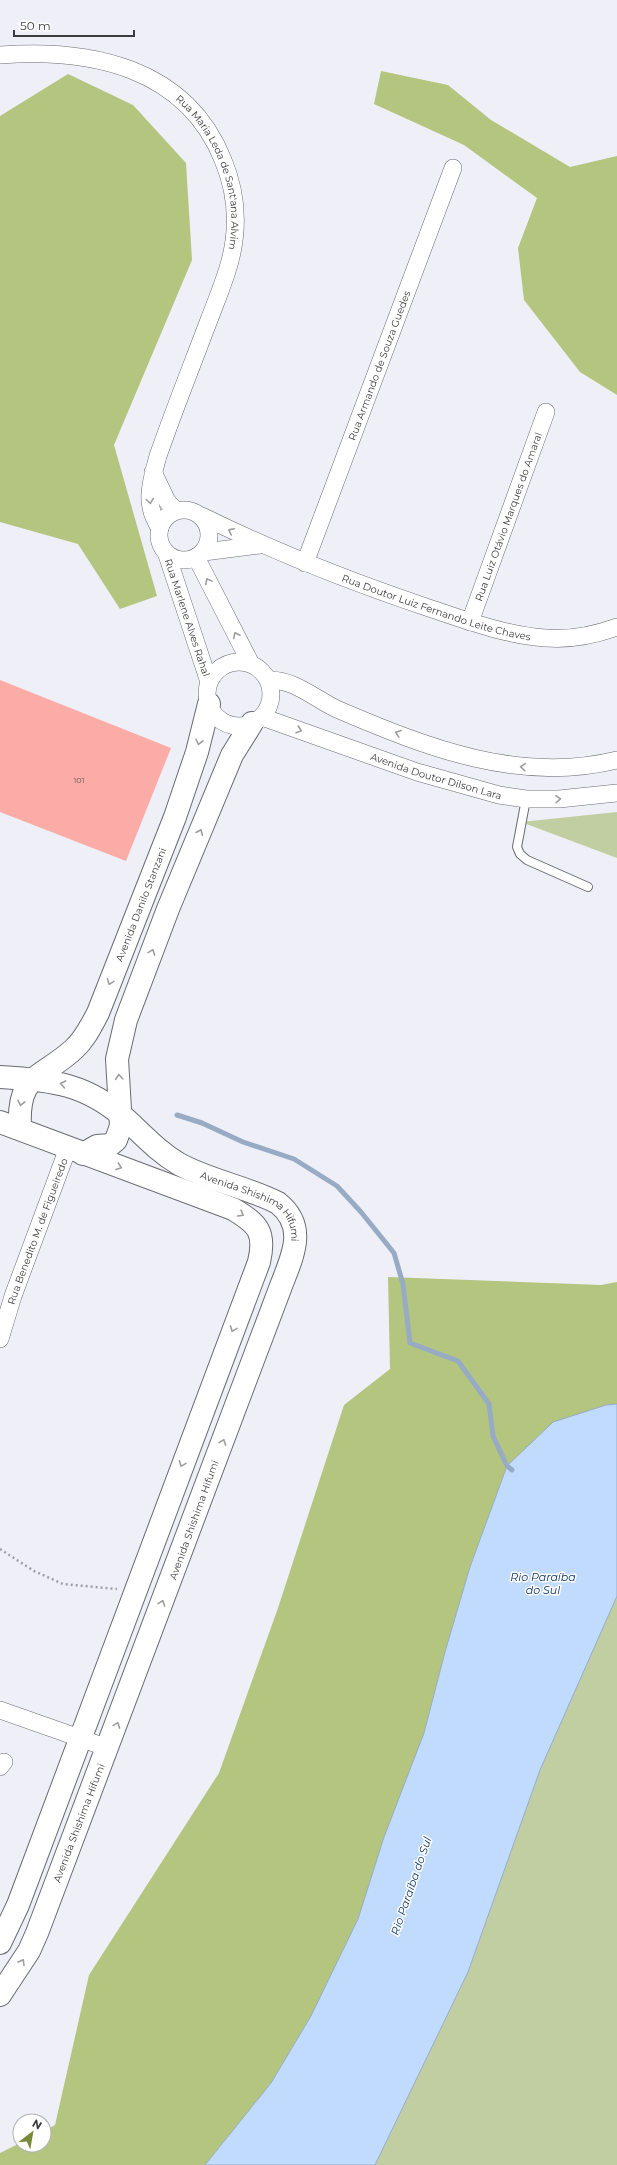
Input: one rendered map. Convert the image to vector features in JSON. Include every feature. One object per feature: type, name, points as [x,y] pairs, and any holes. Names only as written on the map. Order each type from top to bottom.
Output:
[{"type":"street","name":"Rua Maria Leda de Sant'ana Alvim","points":[[0,55],[26,53],[68,54],[106,61],[136,71],[171,90],[198,115],[210,134],[219,150],[233,189],[235,226],[231,257],[153,472],[149,488],[149,503],[155,520],[160,528]]},
{"type":"street","points":[[0,66],[26,53]]},
{"type":"street","name":"Rua Armando de Souza Guedes","points":[[305,563],[453,168]]},
{"type":"street","name":"Rua Luiz Otávio Marques do Amaral","points":[[470,622],[546,412]]},
{"type":"street","points":[[153,472],[167,501],[176,510]]},
{"type":"street","points":[[186,509],[202,516],[209,531],[209,539],[200,555],[180,560],[166,552],[160,541],[160,528],[166,516],[176,510],[186,509]]},
{"type":"street","name":"Rua Doutor Luiz Fernando Leite Chaves","points":[[202,516],[260,545],[305,563],[470,622],[500,631],[552,638],[572,638],[617,627]]},
{"type":"street","name":"Rua Doutor Luiz Fernando Leite Chaves","points":[[200,555],[260,545]]},
{"type":"street","name":"Rua Marlene Alves Rahal","points":[[166,552],[209,682]]},
{"type":"street","points":[[200,555],[251,664]]},
{"type":"street","points":[[76,1151],[97,1146],[110,1145],[116,1140],[121,1131],[125,1118],[117,1059],[126,1020],[168,908],[229,762],[257,720],[271,699],[268,680],[264,673],[251,664],[241,661],[231,662],[222,666],[214,673],[209,682],[207,693],[209,704],[213,712],[226,723],[239,725],[257,720]]},
{"type":"street","points":[[268,680],[286,681],[336,708],[365,721],[483,762],[534,768],[594,765],[617,760]]},
{"type":"street","name":"Avenida Danilo Stanzani","points":[[16,1078],[76,1048],[89,1031],[98,1013],[175,817],[197,752],[209,704]]},
{"type":"street","name":"Avenida Doutor Dilson Lara","points":[[257,720],[446,781],[499,795],[526,799],[558,799],[617,793]]},
{"type":"street","points":[[16,1078],[24,1090],[21,1100],[20,1129]]},
{"type":"street","name":"Avenida Shishima Hifumi","points":[[0,1995],[25,1957],[37,1932],[108,1748],[283,1280],[294,1249],[296,1237],[289,1214],[278,1203],[181,1165],[157,1150],[125,1118],[90,1094],[73,1086],[16,1078]]},
{"type":"street","name":"Avenida Shishima Hifumi","points":[[0,1122],[233,1210],[256,1225],[262,1242],[259,1262],[18,1905],[0,1943]]},
{"type":"street","name":"Rua Benedito M. de Figueiredo","points":[[0,1339],[13,1296],[76,1151]]},
{"type":"street","points":[[0,1312],[13,1296]]},
{"type":"street","points":[[0,1710],[108,1748]]},
{"type":"lane","points":[[526,799],[517,847],[520,854],[527,860],[588,887]]},
{"type":"path","points":[[0,1549],[34,1571],[63,1584],[101,1589],[135,1590]]},
{"type":"green space","points":[[381,71],[448,85],[491,120],[570,167],[617,156],[617,395],[580,372],[524,300],[518,248],[537,198],[464,145],[374,104]]},
{"type":"green space","points":[[68,74],[133,105],[186,163],[192,260],[114,445],[157,596],[120,609],[78,544],[0,522],[0,116]]},
{"type":"green space","points":[[617,812],[617,858],[521,822]]},
{"type":"green space","points":[[388,1277],[601,1285],[617,1282],[617,1404],[606,1405],[507,1466],[470,1567],[445,1652],[424,1733],[358,1919],[311,2016],[271,2083],[205,2165],[0,2165],[0,2153],[12,2147],[12,2153],[52,2153],[52,2127],[55,2125],[89,1975],[219,1773],[278,1608],[344,1405],[390,1369]]},
{"type":"green space","points":[[617,1596],[617,2165],[375,2165],[468,1972],[540,1770]]},
{"type":"water","name":"Rio Paraíba do Sul","points":[[617,1404],[617,1596],[540,1770],[468,1972],[375,2165],[205,2165],[271,2083],[311,2016],[358,1919],[384,1837],[424,1733],[445,1652],[470,1567],[507,1466],[553,1422],[606,1405]]},
{"type":"building","points":[[0,680],[171,748],[126,861],[0,812]]},
{"type":"waterway","points":[[177,1115],[202,1123],[243,1142],[294,1159],[337,1186],[361,1212],[394,1253],[403,1284],[410,1343],[458,1361],[489,1404],[493,1436],[507,1466],[512,1470]]}]
